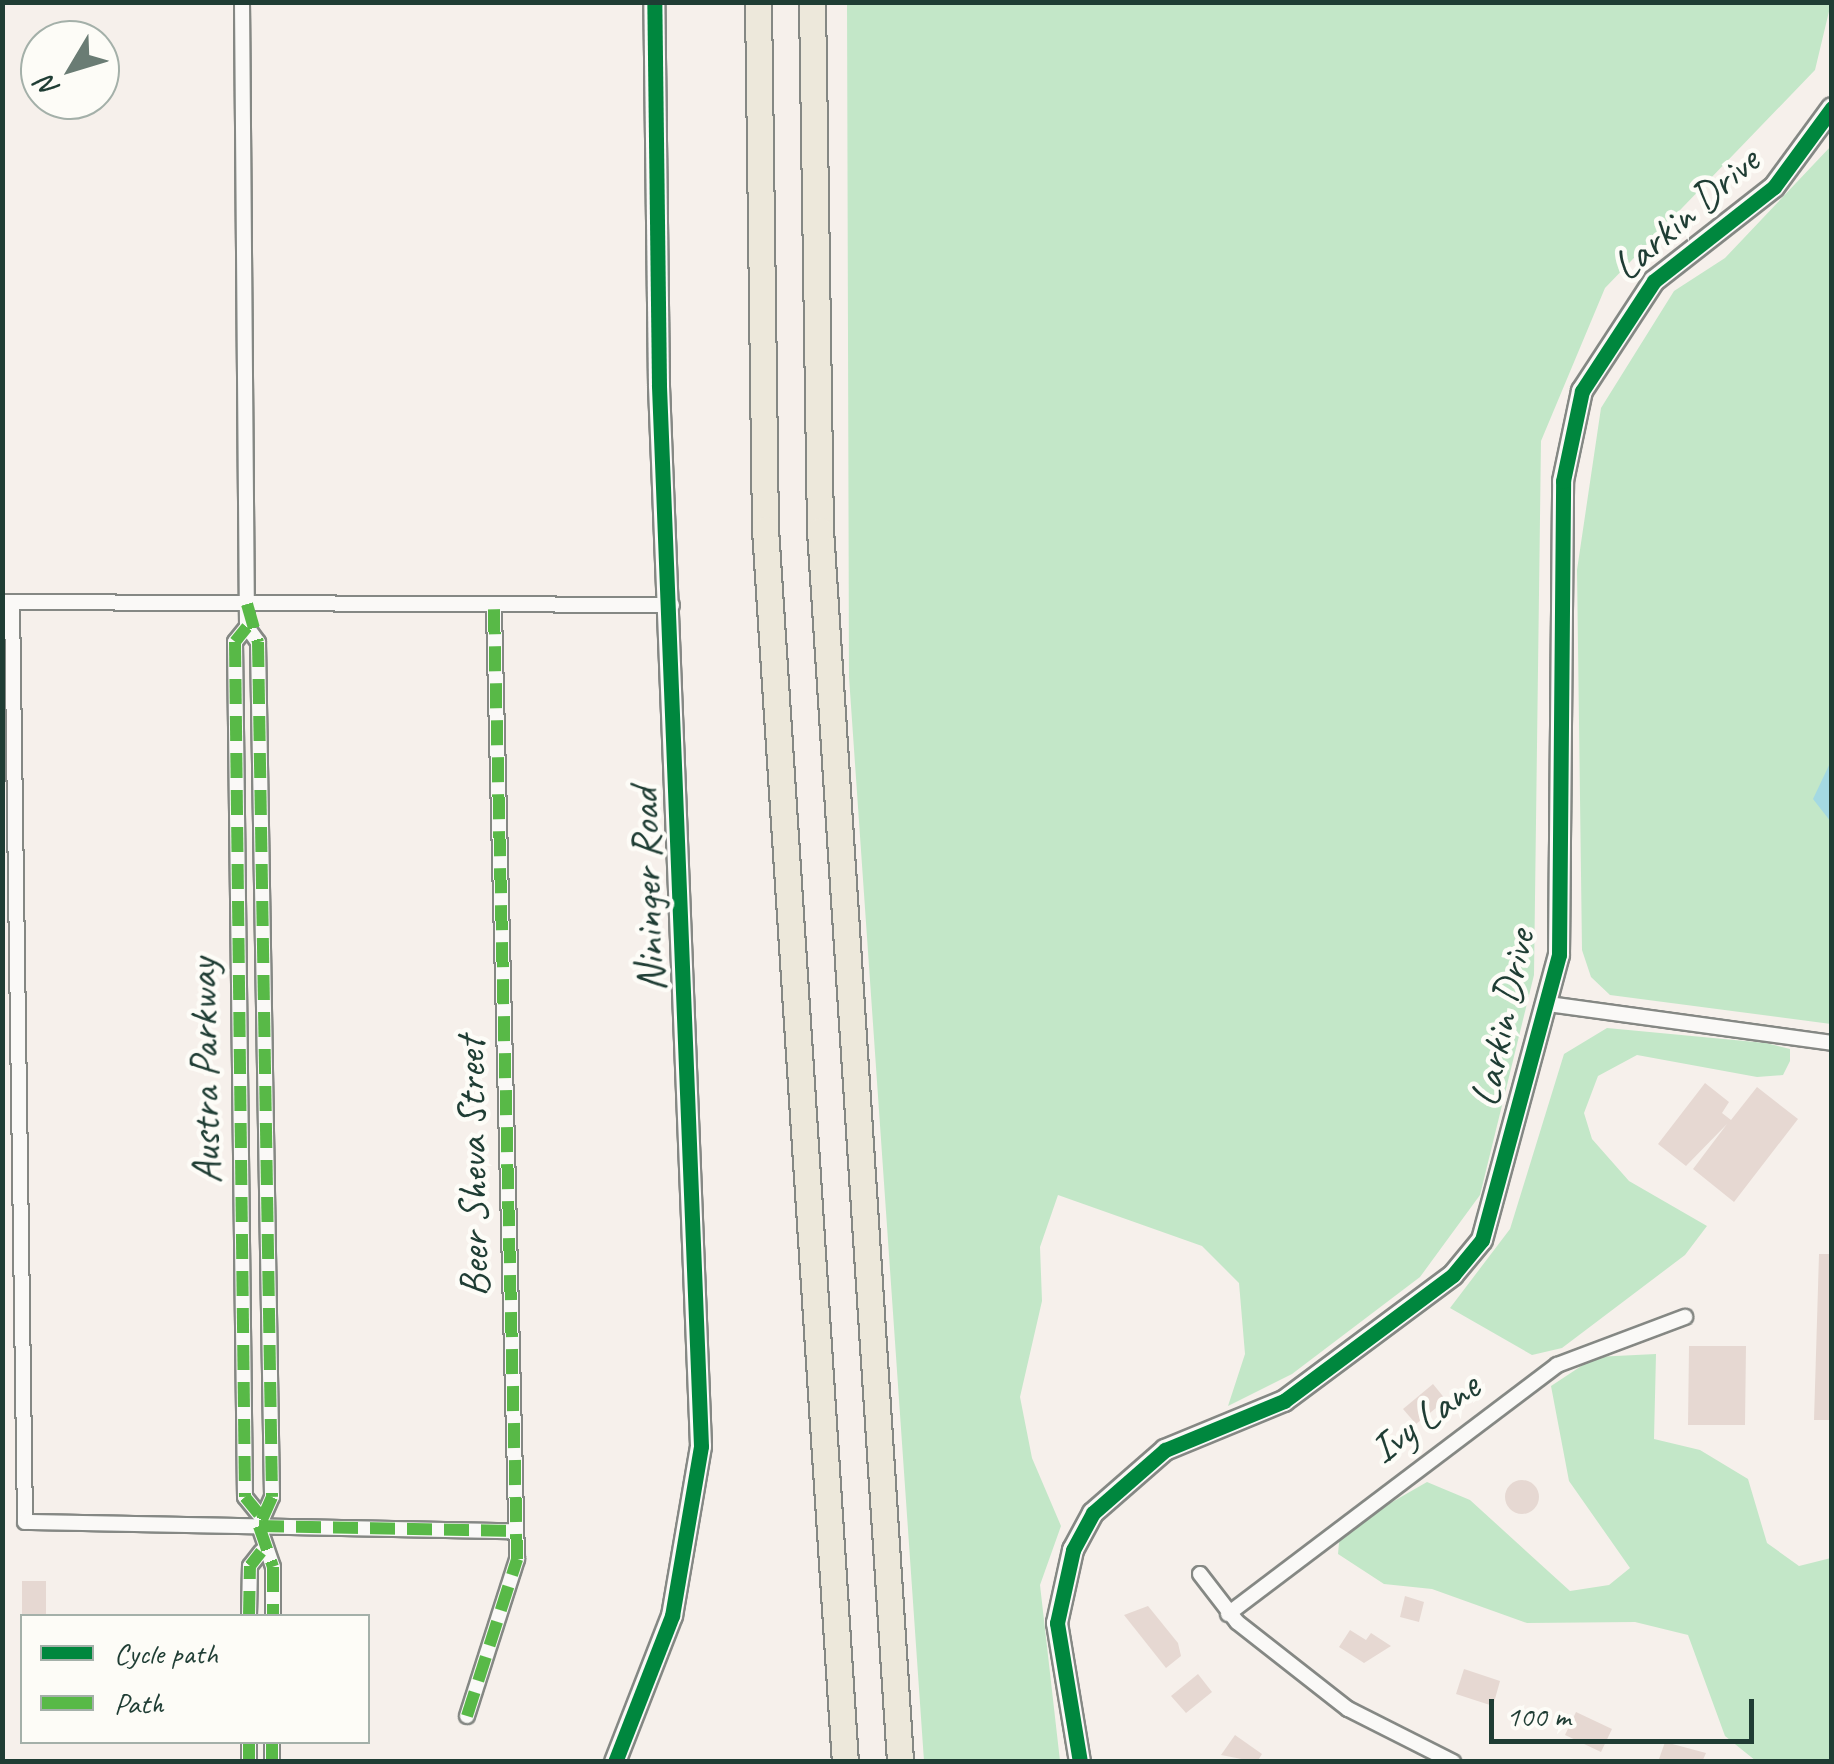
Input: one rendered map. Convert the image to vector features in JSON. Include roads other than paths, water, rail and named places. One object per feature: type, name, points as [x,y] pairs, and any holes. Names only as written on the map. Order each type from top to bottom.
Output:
[{"type":"highway","points":[[758,2],[765,529],[845,1762]]},
{"type":"highway","points":[[812,2],[820,530],[900,1762]]},
{"type":"street","name":"Austra Parkway","points":[[242,2],[247,627],[258,642],[272,1497],[259,1520]]},
{"type":"street","name":"Nininger Road","points":[[615,1762],[672,1616],[701,1446],[654,2]]},
{"type":"street","name":"Larkin Drive","points":[[1080,1762],[1058,1623],[1072,1550],[1093,1514],[1165,1450],[1284,1401],[1453,1275],[1496,1206],[1559,954],[1563,481],[1582,391],[1654,281],[1774,187],[1832,108]]},
{"type":"street","points":[[516,1532],[259,1520],[24,1522],[7,602],[494,608],[672,605]]},
{"type":"street","name":"Beer Sheva Street","points":[[467,1716],[517,1559],[494,608]]},
{"type":"street","name":"Austra Parkway","points":[[247,627],[235,642],[245,1497],[259,1520],[261,1552],[273,1568],[272,1614]]},
{"type":"street","points":[[1548,1004],[1832,1043]]},
{"type":"street","name":"Ivy Lane","points":[[1228,1614],[1557,1364],[1685,1317]]},
{"type":"street","name":"Austra Parkway","points":[[250,1614],[250,1566],[261,1552]]},
{"type":"street","points":[[1200,1574],[1228,1614],[1364,1720],[1452,1762]]},
{"type":"water","points":[[1831,761],[1831,822],[1813,799]]}]
